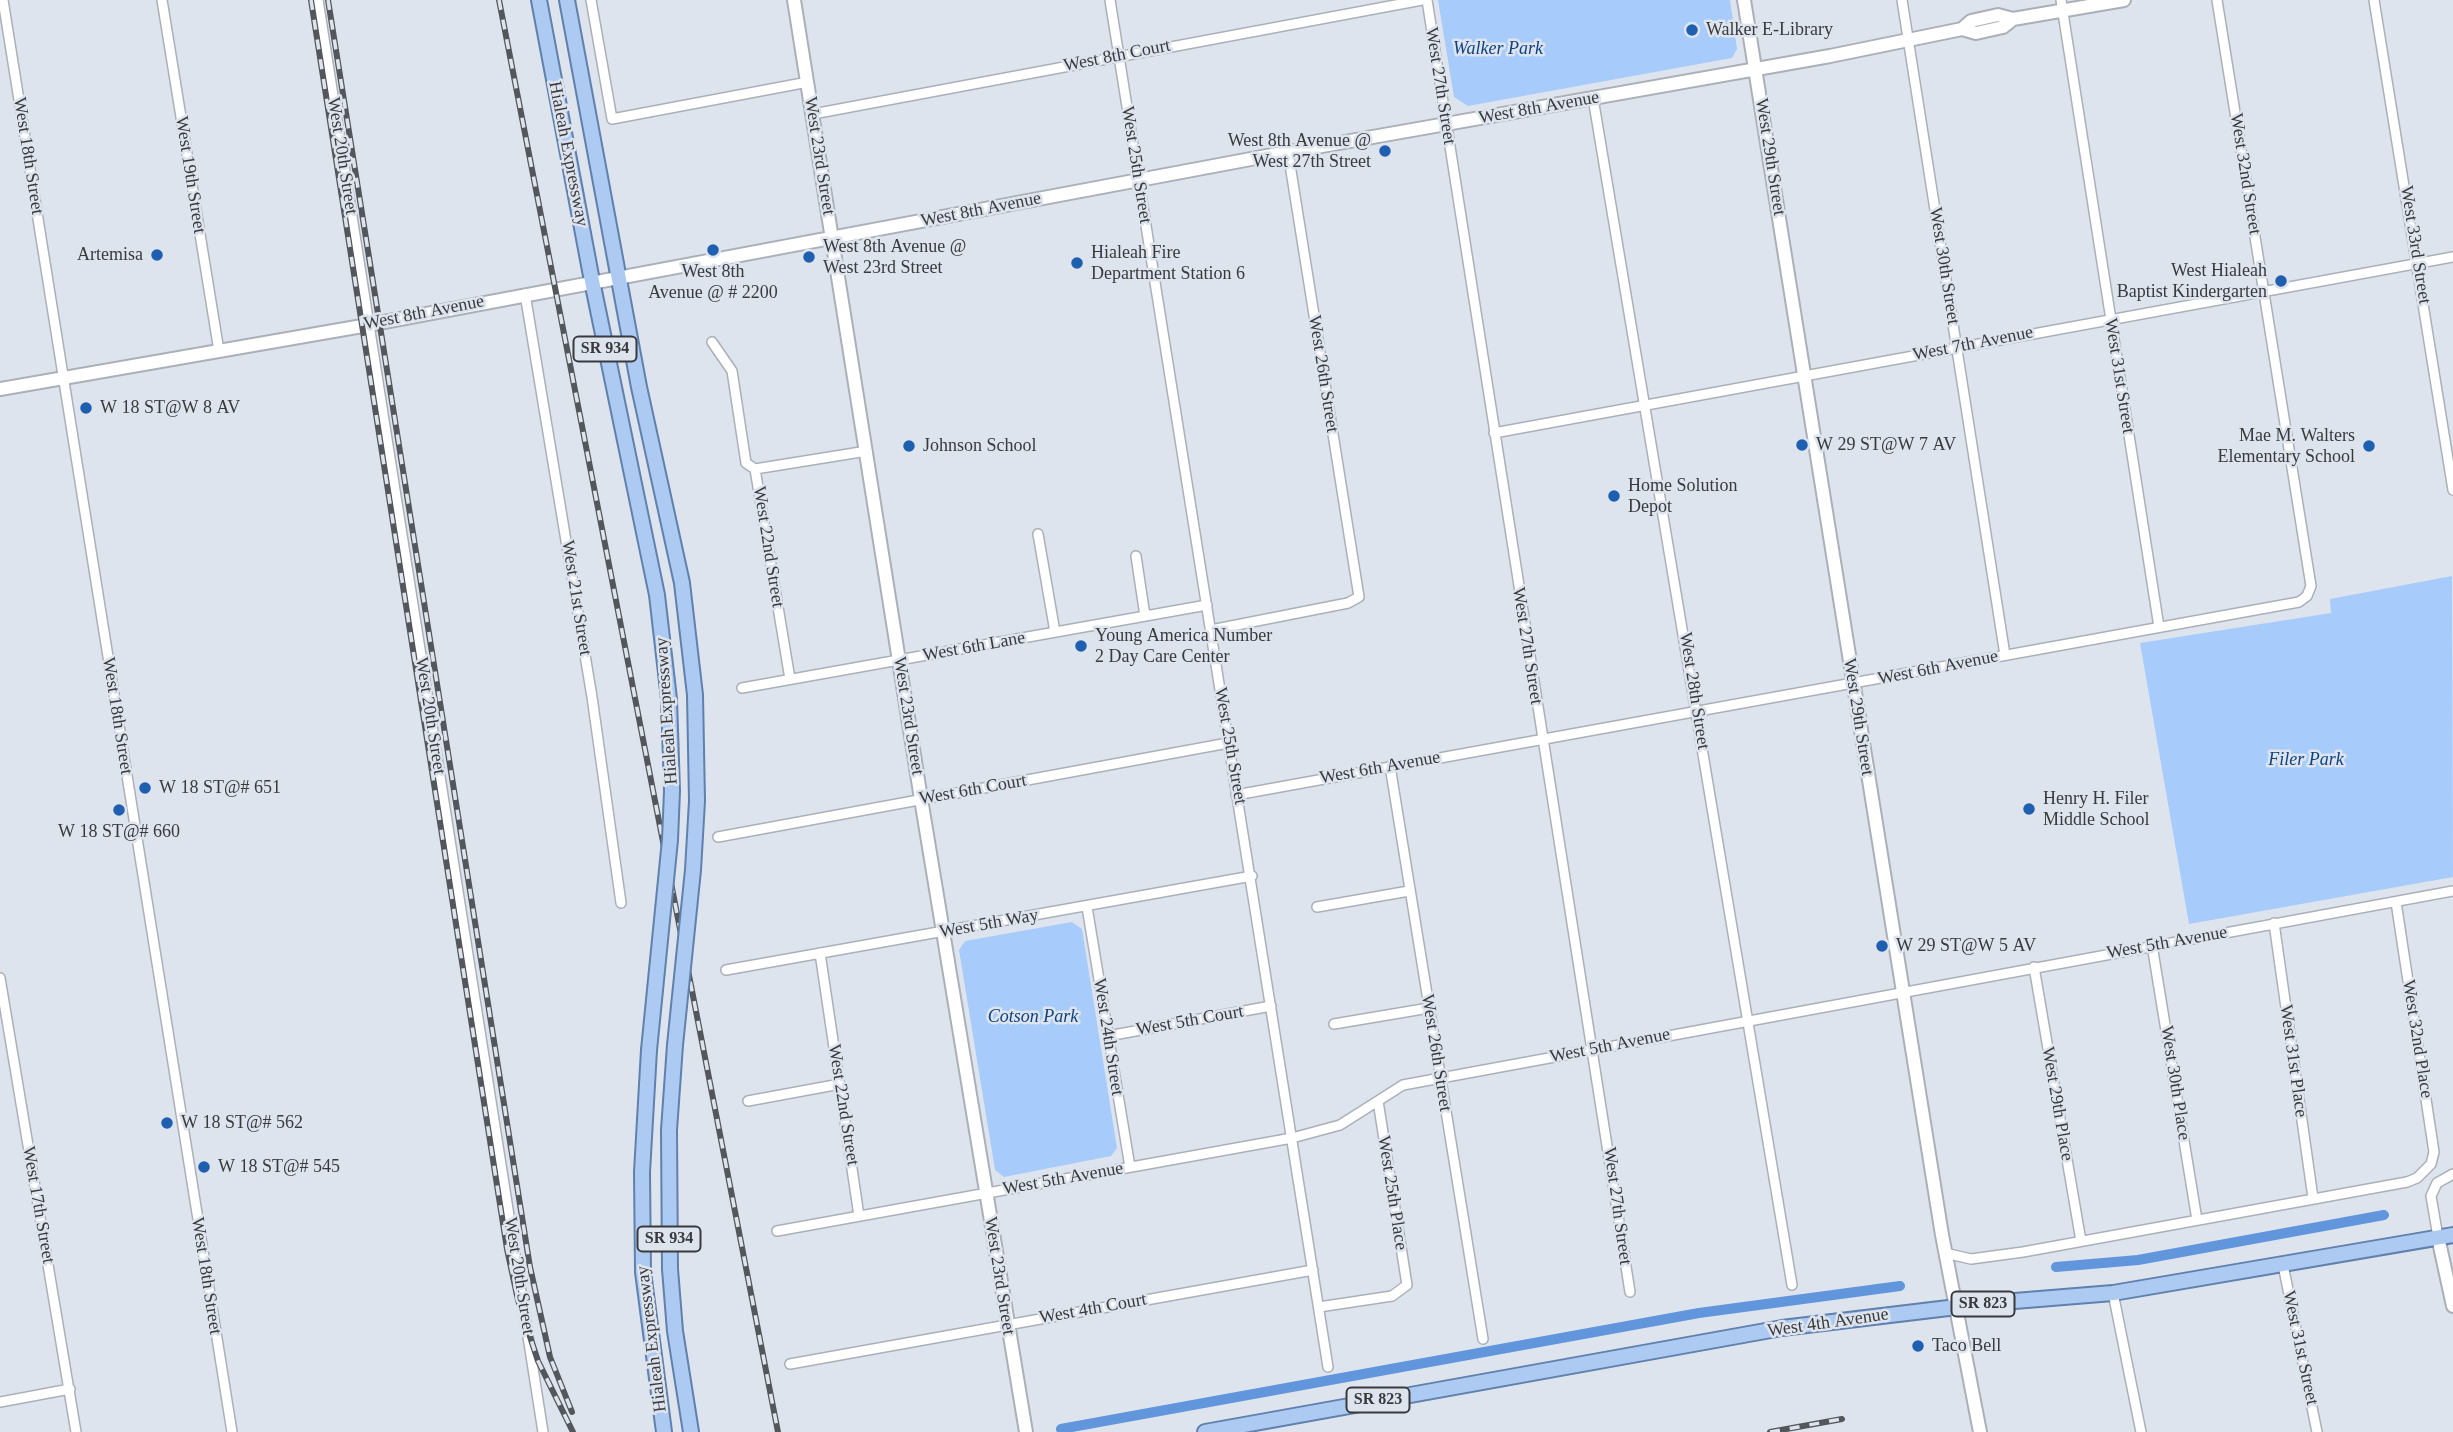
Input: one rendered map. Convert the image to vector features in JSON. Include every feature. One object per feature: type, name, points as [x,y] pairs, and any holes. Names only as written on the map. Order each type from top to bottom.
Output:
[{"type":"main road","name":"Hialeah Expressway","points":[[539,0],[592,281],[657,595],[669,699],[672,791],[670,840],[649,1050],[642,1172],[643,1261],[649,1334],[664,1432]]},
{"type":"main road","name":"Hialeah Expressway","points":[[567,0],[639,387],[682,583],[695,695],[697,789],[694,870],[675,1045],[669,1130],[670,1269],[675,1331],[691,1432]]},
{"type":"main road","name":"West 4th Avenue","points":[[1205,1432],[1783,1328],[1955,1307],[2113,1293],[2446,1236]]},
{"type":"street","name":"West 18th Street","points":[[4,0],[232,1432]]},
{"type":"street","name":"West 19th Street","points":[[162,0],[219,351]]},
{"type":"street","name":"West 20th Street","points":[[318,0],[543,1432]]},
{"type":"street","points":[[591,0],[612,120],[808,82]]},
{"type":"street","name":"West 23rd Street","points":[[794,0],[921,800],[1026,1432]]},
{"type":"street","name":"West 25th Street","points":[[1110,0],[1228,743],[1252,876],[1328,1367]]},
{"type":"street","name":"West 8th Court","points":[[813,114],[1424,0]]},
{"type":"street","name":"West 27th Street","points":[[1424,0],[1446,124],[1541,739],[1594,1049],[1630,1292]]},
{"type":"street","name":"West 29th Street","points":[[1744,0],[1945,1253],[1980,1432]]},
{"type":"street","name":"West 30th Street","points":[[1902,0],[2005,656]]},
{"type":"street","name":"West 8th Avenue","points":[[0,389],[368,324],[620,275],[1909,41],[1962,29],[1976,33],[2003,27],[2013,19],[2061,6],[2124,0]]},
{"type":"street","name":"West 32nd Street","points":[[2217,0],[2311,586],[2308,596]]},
{"type":"street","name":"West 33rd Street","points":[[2374,0],[2453,490]]},
{"type":"street","name":"West 31st Street","points":[[2061,6],[2159,627]]},
{"type":"street","name":"West 28th Street","points":[[1593,98],[1698,712],[1791,1285]]},
{"type":"street","name":"West 26th Street","points":[[1211,630],[1348,603],[1359,597],[1288,152]]},
{"type":"street","name":"West 7th Avenue","points":[[1494,433],[2453,257]]},
{"type":"street","name":"West 21st Street","points":[[525,294],[592,697],[621,903]]},
{"type":"street","name":"West 22nd Street","points":[[712,342],[732,371],[746,463],[755,470],[790,679]]},
{"type":"street","points":[[755,470],[867,451]]},
{"type":"street","points":[[1038,534],[1055,632]]},
{"type":"street","points":[[1136,556],[1145,616]]},
{"type":"street","name":"West 6th Avenue","points":[[1237,795],[2299,602],[2308,596]]},
{"type":"street","name":"West 6th Lane","points":[[742,688],[1207,605]]},
{"type":"street","name":"West 6th Court","points":[[718,837],[1228,743]]},
{"type":"street","name":"West 26th Street","points":[[1390,766],[1483,1339]]},
{"type":"street","name":"West 5th Way","points":[[726,970],[1252,876]]},
{"type":"street","points":[[1317,907],[1409,891]]},
{"type":"street","name":"West 5th Avenue","points":[[777,1231],[1292,1138],[1340,1125],[1403,1085],[2453,891]]},
{"type":"street","name":"West 32nd Place","points":[[2313,1199],[2407,1182],[2431,1164],[2434,1152],[2396,902]]},
{"type":"street","name":"West 24th Street","points":[[1087,907],[1130,1167]]},
{"type":"street","name":"West 31st Place","points":[[2274,923],[2313,1199]]},
{"type":"street","name":"West 30th Place","points":[[2152,945],[2197,1220]]},
{"type":"street","name":"West 22nd Street","points":[[820,953],[859,1216]]},
{"type":"street","name":"West 29th Place","points":[[2034,967],[2081,1241]]},
{"type":"street","name":"West 17th Street","points":[[0,978],[3,1023],[76,1432]]},
{"type":"street","name":"West 5th Court","points":[[1108,1036],[1271,1006]]},
{"type":"street","points":[[1334,1024],[1429,1008]]},
{"type":"street","points":[[748,1101],[840,1084]]},
{"type":"street","name":"West 25th Place","points":[[1319,1307],[1392,1296],[1407,1285],[1378,1101]]},
{"type":"street","points":[[2453,1174],[2437,1183],[2431,1205],[2446,1236],[2453,1306]]},
{"type":"street","points":[[1945,1253],[1971,1259],[2023,1252],[2313,1199]]},
{"type":"street","name":"West 31st Street","points":[[2283,1265],[2317,1432]]},
{"type":"street","name":"West 4th Court","points":[[790,1364],[1313,1270]]},
{"type":"street","points":[[2113,1293],[2141,1432]]},
{"type":"street","points":[[0,1402],[70,1389]]},
{"type":"green space","name":"Walker Park","points":[[1438,0],[1730,0],[1737,49],[1732,58],[1468,106],[1454,97]]},
{"type":"green space","name":"Filer Park","points":[[2452,576],[2453,877],[2189,924],[2140,643],[2331,613],[2330,599]]},
{"type":"green space","name":"Cotson Park","points":[[1072,922],[1082,929],[1117,1148],[1111,1156],[1004,1177],[995,1170],[959,950],[965,941]]},
{"type":"waterway","points":[[2056,1267],[2138,1260],[2384,1215]]},
{"type":"waterway","points":[[1061,1429],[1699,1313],[1900,1286]]},
{"type":"railway","points":[[311,0],[507,1249],[518,1300],[538,1361],[573,1432]]},
{"type":"railway","points":[[328,0],[530,1267],[550,1357],[572,1412]]},
{"type":"railway","points":[[499,0],[778,1432]]},
{"type":"railway","points":[[1770,1432],[1842,1419]]},
{"type":"place","name":"Walker E-Library","points":[[1692,30]]},
{"type":"place","name":"West 8th Avenue @ West 27th Street","points":[[1385,151]]},
{"type":"place","name":"West 8th Avenue @ # 2200","points":[[713,250]]},
{"type":"place","name":"Artemisa","points":[[157,255]]},
{"type":"place","name":"West 8th Avenue @ West 23rd Street","points":[[809,257]]},
{"type":"place","name":"Hialeah Fire Department Station 6","points":[[1077,263]]},
{"type":"place","name":"West Hialeah Baptist Kindergarten","points":[[2281,281]]},
{"type":"place","name":"W 18 ST@W 8 AV","points":[[86,408]]},
{"type":"place","name":"W 29 ST@W 7 AV","points":[[1802,445]]},
{"type":"place","name":"Johnson School","points":[[909,446]]},
{"type":"place","name":"Mae M. Walters Elementary School","points":[[2369,446]]},
{"type":"place","name":"Home Solution Depot","points":[[1614,496]]},
{"type":"place","name":"Young America Number 2 Day Care Center","points":[[1081,646]]},
{"type":"place","name":"W 18 ST@# 651","points":[[145,788]]},
{"type":"place","name":"Henry H. Filer Middle School","points":[[2029,809]]},
{"type":"place","name":"W 18 ST@# 660","points":[[119,810]]},
{"type":"place","name":"W 29 ST@W 5 AV","points":[[1882,946]]},
{"type":"place","name":"W 18 ST@# 562","points":[[167,1123]]},
{"type":"place","name":"W 18 ST@# 545","points":[[204,1167]]},
{"type":"place","name":"Taco Bell","points":[[1918,1346]]}]
